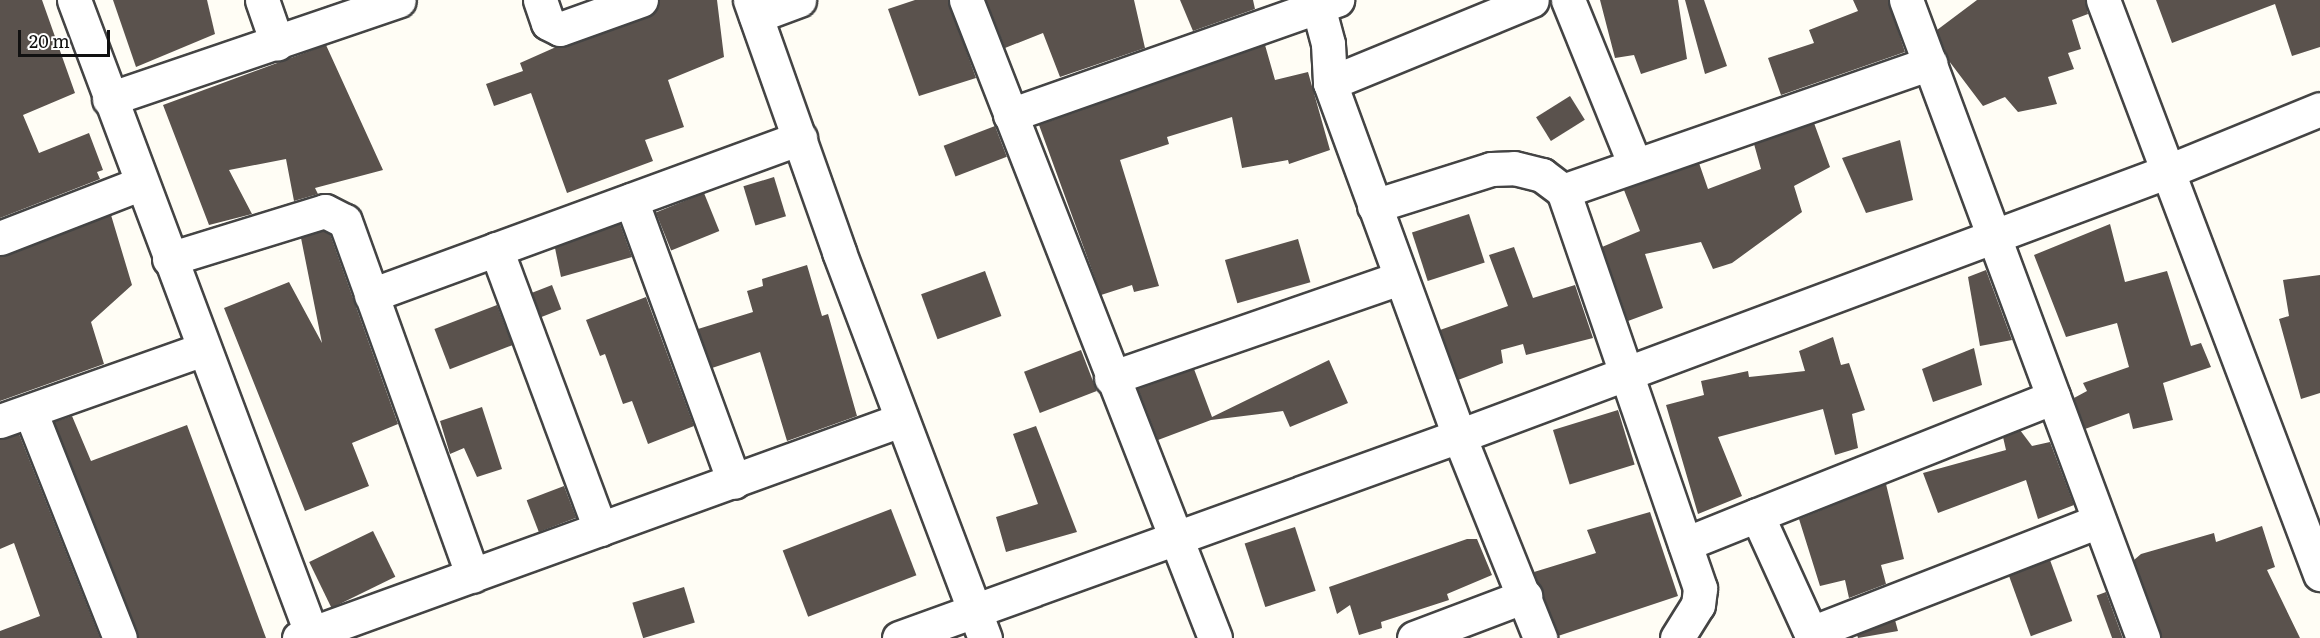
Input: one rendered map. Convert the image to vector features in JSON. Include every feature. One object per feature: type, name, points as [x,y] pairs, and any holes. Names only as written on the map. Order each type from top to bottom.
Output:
[{"type":"street","points":[[75,0],[308,636],[901,420]]},
{"type":"street","points":[[262,0],[277,43]]},
{"type":"street","points":[[110,99],[399,0]]},
{"type":"street","points":[[540,0],[548,22],[560,28],[641,0]]},
{"type":"street","points":[[799,0],[753,8],[901,420],[980,625]]},
{"type":"street","points":[[966,0],[1111,378],[1215,638]]},
{"type":"street","points":[[1330,83],[1532,0]]},
{"type":"street","points":[[1568,0],[1635,165]]},
{"type":"street","points":[[1906,0],[2143,638]]},
{"type":"street","points":[[2103,0],[2166,172],[2320,574]]},
{"type":"street","points":[[1010,115],[1216,40],[1328,5],[1330,83],[1459,436],[1540,638]]},
{"type":"street","points":[[1563,192],[1930,63]]},
{"type":"street","points":[[899,638],[980,625],[1176,538],[1459,436],[1622,371],[1994,233],[2166,172],[2320,109]]},
{"type":"street","points":[[371,295],[800,138]]},
{"type":"street","points":[[1374,206],[1491,169],[1514,168],[1542,175],[1563,192],[1622,371],[1700,588],[1698,605],[1677,638]]},
{"type":"street","points":[[0,238],[142,183]]},
{"type":"street","points":[[631,200],[734,482]]},
{"type":"street","points":[[169,259],[325,211],[345,220],[473,576]]},
{"type":"street","points":[[496,249],[600,529]]},
{"type":"street","points":[[1111,378],[1400,278]]},
{"type":"street","points":[[120,638],[15,416],[203,349]]},
{"type":"street","points":[[1685,544],[2053,397]]},
{"type":"street","points":[[1757,515],[1812,636],[2099,521]]},
{"type":"street","points":[[1414,638],[1525,596]]},
{"type":"building","points":[[0,0],[42,0],[75,93],[23,115],[39,153],[89,133],[103,170],[97,172],[100,179],[0,218]]},
{"type":"building","points":[[113,0],[207,0],[215,34],[136,67]]},
{"type":"building","points":[[659,0],[717,0],[724,57],[668,80],[684,127],[645,140],[653,161],[567,193],[531,93],[494,106],[486,84],[523,71],[520,63],[556,47],[647,18]]},
{"type":"building","points":[[915,0],[948,0],[976,78],[919,96],[888,9]]},
{"type":"building","points":[[986,0],[1134,0],[1145,48],[1060,77],[1043,33],[1005,48]]},
{"type":"building","points":[[1180,0],[1253,0],[1255,9],[1193,31]]},
{"type":"building","points":[[1600,0],[1678,0],[1687,59],[1641,74],[1634,55],[1615,58]]},
{"type":"building","points":[[1685,0],[1704,0],[1727,66],[1705,74]]},
{"type":"building","points":[[1853,0],[1888,0],[1905,52],[1781,95],[1768,58],[1814,43],[1809,30],[1858,11]]},
{"type":"building","points":[[1977,0],[2085,0],[2088,14],[2072,20],[2081,49],[2068,53],[2074,69],[2048,77],[2057,104],[2018,112],[2005,97],[1983,106],[1949,61],[1937,30]]},
{"type":"building","points":[[2156,0],[2320,0],[2320,47],[2292,56],[2275,4],[2172,43]]},
{"type":"building","points":[[326,45],[383,170],[315,188],[318,194],[294,201],[286,159],[229,170],[252,214],[209,225],[163,105]]},
{"type":"building","points":[[1265,45],[1275,80],[1308,72],[1330,150],[1289,164],[1288,160],[1242,168],[1232,117],[1167,137],[1169,144],[1120,160],[1159,286],[1134,292],[1132,285],[1101,295],[1039,125]]},
{"type":"building","points":[[1570,96],[1585,120],[1551,141],[1536,117]]},
{"type":"building","points":[[1814,123],[1830,167],[1794,186],[1802,212],[1732,263],[1713,269],[1701,242],[1645,254],[1663,308],[1628,321],[1602,247],[1640,231],[1624,190],[1699,163],[1708,189],[1761,169],[1754,144]]},
{"type":"building","points":[[995,126],[1007,157],[955,177],[944,146]]},
{"type":"building","points":[[1900,140],[1913,200],[1866,213],[1842,158]]},
{"type":"building","points":[[774,177],[786,216],[755,226],[743,186]]},
{"type":"building","points":[[704,193],[719,231],[671,250],[656,212]]},
{"type":"building","points":[[1469,214],[1485,263],[1428,281],[1412,233]]},
{"type":"building","points":[[111,215],[132,285],[91,322],[104,364],[0,401],[0,256]]},
{"type":"building","points":[[620,224],[632,257],[561,277],[555,248]]},
{"type":"building","points":[[2110,224],[2125,282],[2167,271],[2191,346],[2201,343],[2211,367],[2163,383],[2173,420],[2133,429],[2129,413],[2085,429],[2074,398],[2087,391],[2083,383],[2129,367],[2117,323],[2066,337],[2034,255]]},
{"type":"building","points":[[323,231],[330,234],[398,424],[352,443],[369,486],[305,511],[224,308],[289,282],[322,343],[301,238]]},
{"type":"building","points":[[1298,239],[1310,282],[1237,303],[1225,260]]},
{"type":"building","points":[[1514,247],[1533,298],[1575,285],[1593,338],[1526,355],[1523,344],[1501,350],[1503,363],[1458,380],[1440,330],[1508,306],[1489,255]]},
{"type":"building","points":[[807,265],[822,316],[828,314],[857,416],[787,441],[760,352],[712,368],[698,329],[753,312],[747,291],[763,286],[762,279]]},
{"type":"building","points":[[1986,270],[2012,340],[1980,346],[1968,277]]},
{"type":"building","points":[[985,271],[1001,316],[938,339],[921,294]]},
{"type":"building","points":[[2320,275],[2320,393],[2301,399],[2279,319],[2289,316],[2283,280]]},
{"type":"building","points":[[552,285],[561,309],[541,317],[531,293]]},
{"type":"building","points":[[646,297],[694,426],[648,444],[632,401],[623,404],[605,354],[600,356],[586,320]]},
{"type":"building","points":[[497,305],[512,345],[450,369],[434,329]]},
{"type":"building","points":[[1833,337],[1841,365],[1849,363],[1865,410],[1852,414],[1858,448],[1835,455],[1823,409],[1718,437],[1742,496],[1698,514],[1666,405],[1704,395],[1701,381],[1748,371],[1749,377],[1805,371],[1799,351]]},
{"type":"building","points":[[1974,348],[1982,385],[1933,402],[1922,369]]},
{"type":"building","points":[[1081,350],[1097,391],[1040,413],[1024,372]]},
{"type":"building","points":[[1329,360],[1348,403],[1290,427],[1283,411],[1211,420],[1158,440],[1138,389],[1194,369],[1212,417]]},
{"type":"building","points":[[482,407],[502,469],[477,477],[464,448],[450,454],[440,421]]},
{"type":"building","points":[[1618,410],[1635,465],[1570,484],[1553,430]]},
{"type":"building","points":[[72,416],[91,461],[187,425],[266,638],[138,638],[54,422]]},
{"type":"building","points":[[1036,426],[1077,532],[1006,552],[996,517],[1038,504],[1013,434]]},
{"type":"building","points":[[2020,430],[2032,446],[2050,442],[2074,505],[2038,519],[2026,480],[1938,513],[1923,473],[2006,450],[2003,437]]},
{"type":"building","points":[[19,434],[100,638],[0,638],[0,631],[40,616],[14,543],[0,549],[0,439]]},
{"type":"building","points":[[1886,484],[1904,559],[1881,565],[1886,584],[1849,598],[1845,580],[1820,586],[1799,519]]},
{"type":"building","points":[[564,486],[576,518],[539,532],[527,500]]},
{"type":"building","points":[[891,509],[916,575],[808,617],[783,551]]},
{"type":"building","points":[[1650,512],[1678,596],[1558,636],[1534,572],[1596,553],[1587,530]]},
{"type":"building","points":[[2262,526],[2275,567],[2267,570],[2300,638],[2161,638],[2134,560],[2141,554],[2214,533],[2216,542]]},
{"type":"building","points":[[1295,527],[1316,591],[1265,607],[1245,543]]},
{"type":"building","points":[[373,531],[395,577],[332,608],[309,562]]},
{"type":"building","points":[[1467,539],[1477,539],[1492,575],[1447,594],[1449,600],[1381,622],[1382,628],[1359,635],[1350,605],[1337,614],[1329,587]]},
{"type":"building","points":[[2050,560],[2072,621],[2031,636],[2009,575]]},
{"type":"building","points":[[684,587],[695,622],[643,638],[632,603]]},
{"type":"building","points":[[2106,592],[2123,638],[2112,638],[2097,595]]},
{"type":"building","points":[[1895,620],[1898,631],[1858,638],[1857,635]]}]
